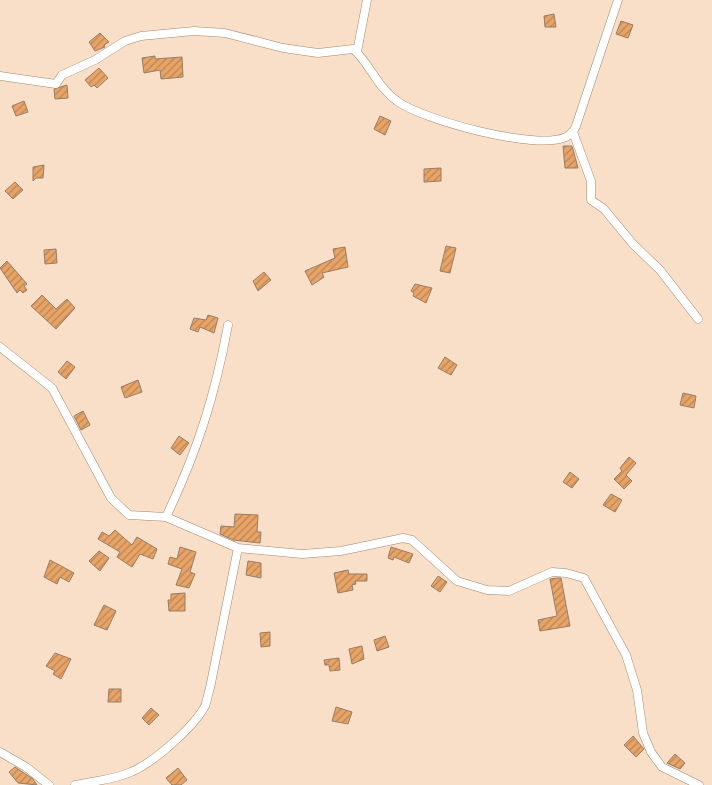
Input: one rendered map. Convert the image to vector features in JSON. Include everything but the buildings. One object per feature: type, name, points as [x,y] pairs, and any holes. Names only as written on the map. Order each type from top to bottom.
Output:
[{"type":"street","points":[[357,52],[367,0]]},
{"type":"street","points":[[0,76],[56,84],[62,75],[86,64],[125,41],[141,36],[194,31],[225,33],[283,48],[318,53],[353,49],[387,93],[413,111],[519,139],[565,138],[573,132],[618,0]]},
{"type":"street","points":[[573,132],[590,182],[591,200],[604,209],[633,244],[660,270],[698,318]]},
{"type":"street","points":[[166,517],[188,471],[213,399],[228,326]]},
{"type":"street","points":[[0,347],[52,388],[111,498],[119,508],[129,515],[166,517],[238,548],[302,554],[341,550],[403,538],[418,543],[458,581],[487,590],[509,591],[552,572],[566,573],[584,578],[626,655],[637,690],[643,733],[651,752],[662,767],[700,785]]},
{"type":"street","points":[[75,785],[105,780],[132,772],[154,759],[200,714],[205,706],[210,688],[238,548]]},
{"type":"street","points":[[0,752],[26,766],[49,785]]}]
